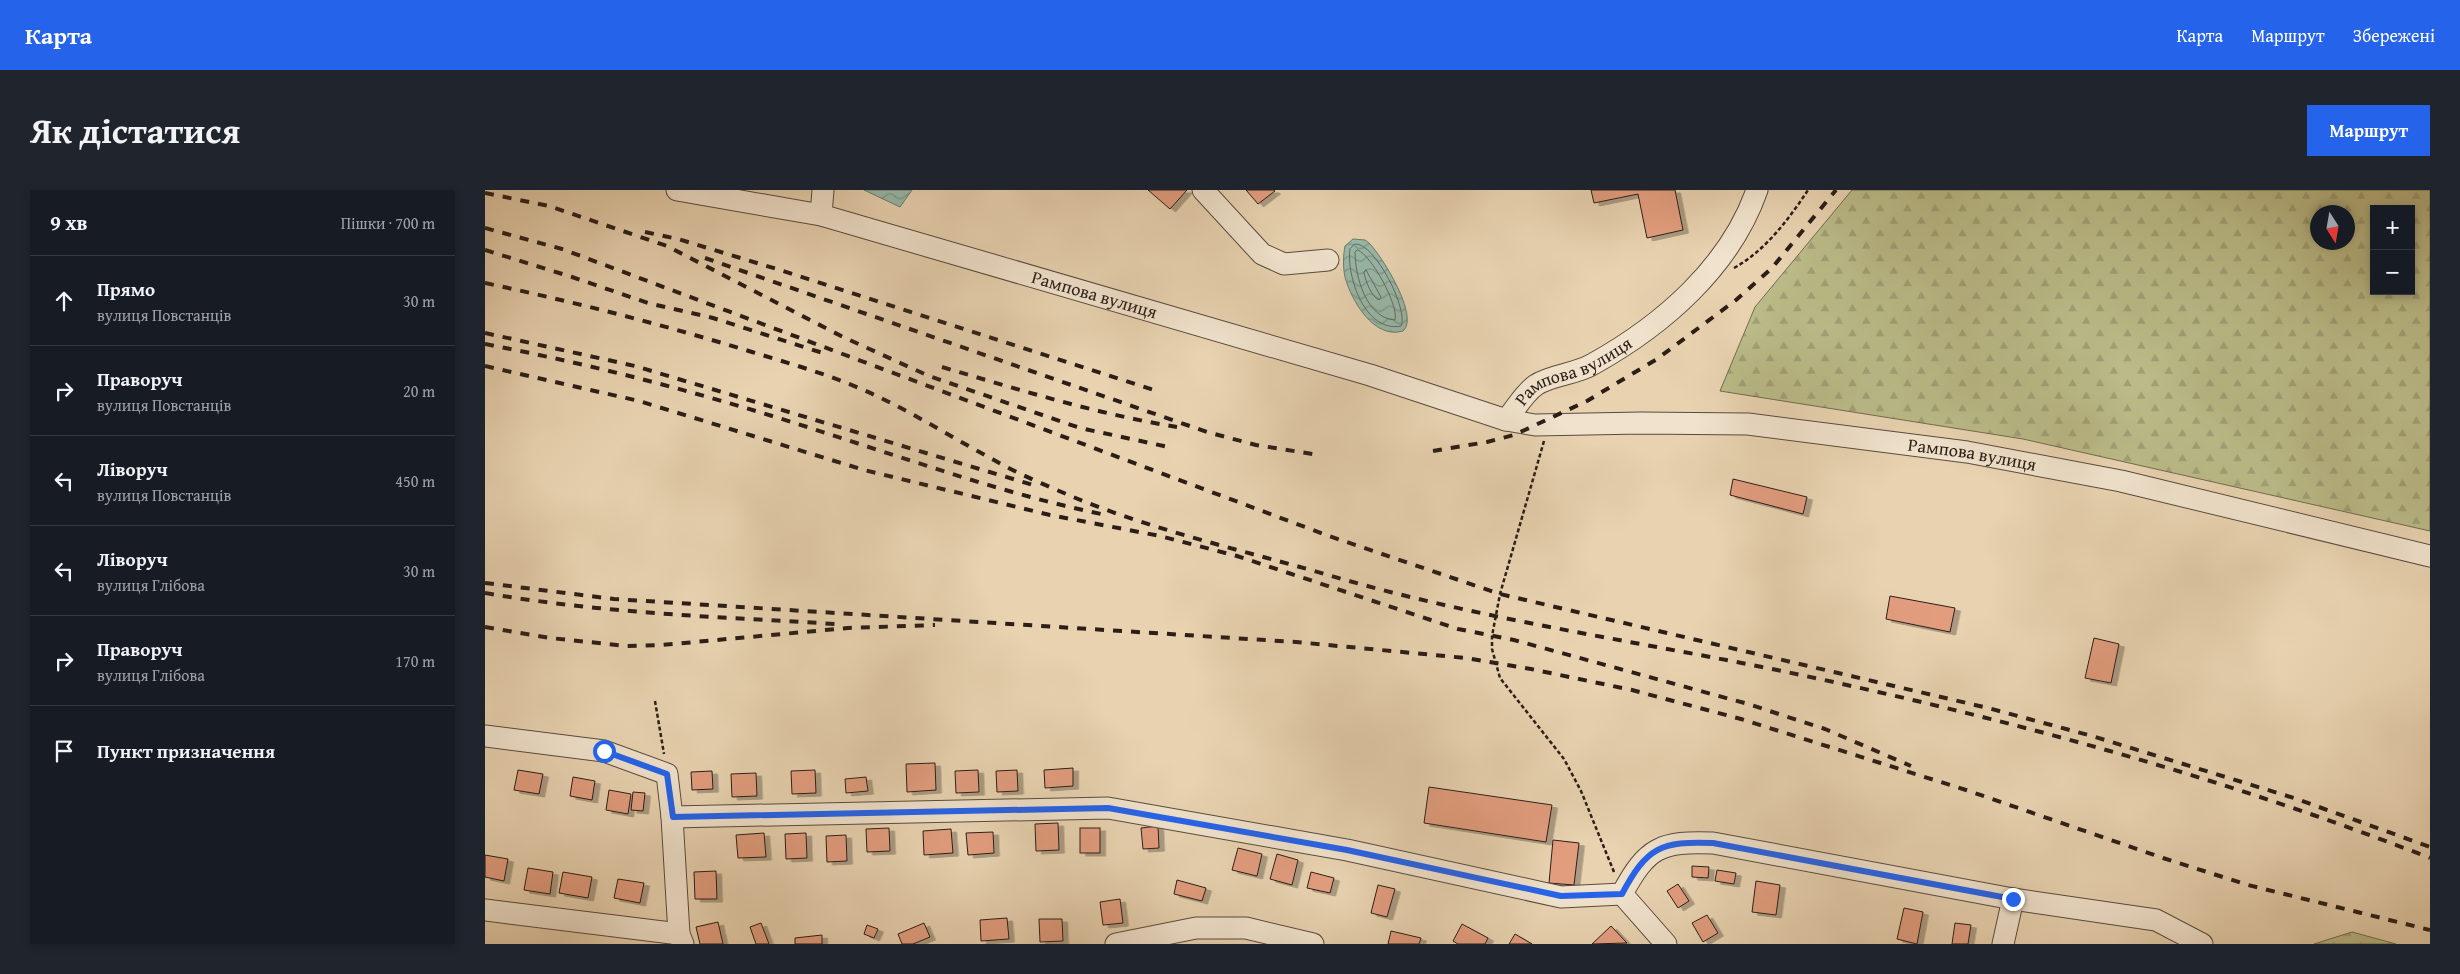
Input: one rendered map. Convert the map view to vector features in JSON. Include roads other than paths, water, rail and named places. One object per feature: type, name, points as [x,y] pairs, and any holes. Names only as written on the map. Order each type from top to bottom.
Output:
[{"type":"street","name":"Рампова вулиця","points":[[677,190],[821,214],[1370,375],[1506,420],[1535,425],[1641,423],[1748,424],[1967,452],[2121,481],[2430,556]]},
{"type":"street","points":[[821,214],[823,190]]},
{"type":"street","points":[[1203,190],[1262,254],[1284,264],[1328,260]]},
{"type":"street","name":"Рампова вулиця","points":[[1506,420],[1536,385],[1591,366],[1636,339],[1671,310],[1699,283],[1726,250],[1748,215],[1757,190]]},
{"type":"street","points":[[485,736],[604,751],[667,774],[673,817],[681,939],[485,910]]},
{"type":"street","points":[[673,817],[1108,808],[1347,850],[1561,896],[1622,894]]},
{"type":"street","points":[[1622,894],[1634,872],[1655,850],[1683,842],[1713,843],[2013,899],[2156,920],[2202,944]]},
{"type":"street","points":[[1622,894],[1665,944]]},
{"type":"street","points":[[2003,944],[2013,899]]},
{"type":"street","points":[[1116,944],[1196,928],[1246,928],[1313,944]]},
{"type":"water","points":[[864,190],[912,190],[900,207]]},
{"type":"water","points":[[1353,239],[1365,240],[1369,243],[1390,273],[1407,313],[1407,324],[1403,331],[1392,332],[1383,330],[1373,324],[1358,307],[1345,277],[1343,262],[1345,246]]},
{"type":"railway","points":[[1433,451],[1487,442],[1514,435],[1587,401],[1657,359],[1736,300],[1772,268],[1836,190]]},
{"type":"railway","points":[[485,193],[549,206],[667,246],[843,337],[929,376],[1080,428],[1173,448]]},
{"type":"railway","points":[[485,228],[562,249],[1329,536],[1500,594],[1988,708],[2092,736],[2294,798],[2430,847]]},
{"type":"railway","points":[[645,232],[678,239],[780,270],[1157,391]]},
{"type":"railway","points":[[485,250],[648,303],[713,318],[826,354]]},
{"type":"railway","points":[[705,258],[1207,432],[1256,445],[1319,455]]},
{"type":"railway","points":[[485,283],[653,323],[806,368],[859,388],[894,404],[1035,481],[1110,511],[1175,532],[1342,579],[1451,606],[1782,671],[1947,708],[2028,729],[2191,775],[2351,828],[2430,858]]},
{"type":"railway","points":[[485,333],[635,366],[1033,485]]},
{"type":"railway","points":[[485,344],[576,363],[666,386],[756,411],[942,471],[1073,508],[1106,515]]},
{"type":"railway","points":[[485,366],[639,401],[864,470],[1050,515],[1160,536],[1237,556],[1458,629],[1514,640],[1748,704],[1825,729],[1911,766]]},
{"type":"railway","points":[[942,367],[1088,408],[1177,427]]},
{"type":"railway","points":[[485,583],[614,599],[1296,642],[1466,658],[1531,669],[1632,690],[1741,719],[1966,790],[2163,858],[2248,885],[2430,930]]},
{"type":"railway","points":[[485,593],[616,610],[836,624]]},
{"type":"railway","points":[[485,627],[550,638],[627,646],[662,645],[848,628],[935,625]]}]
